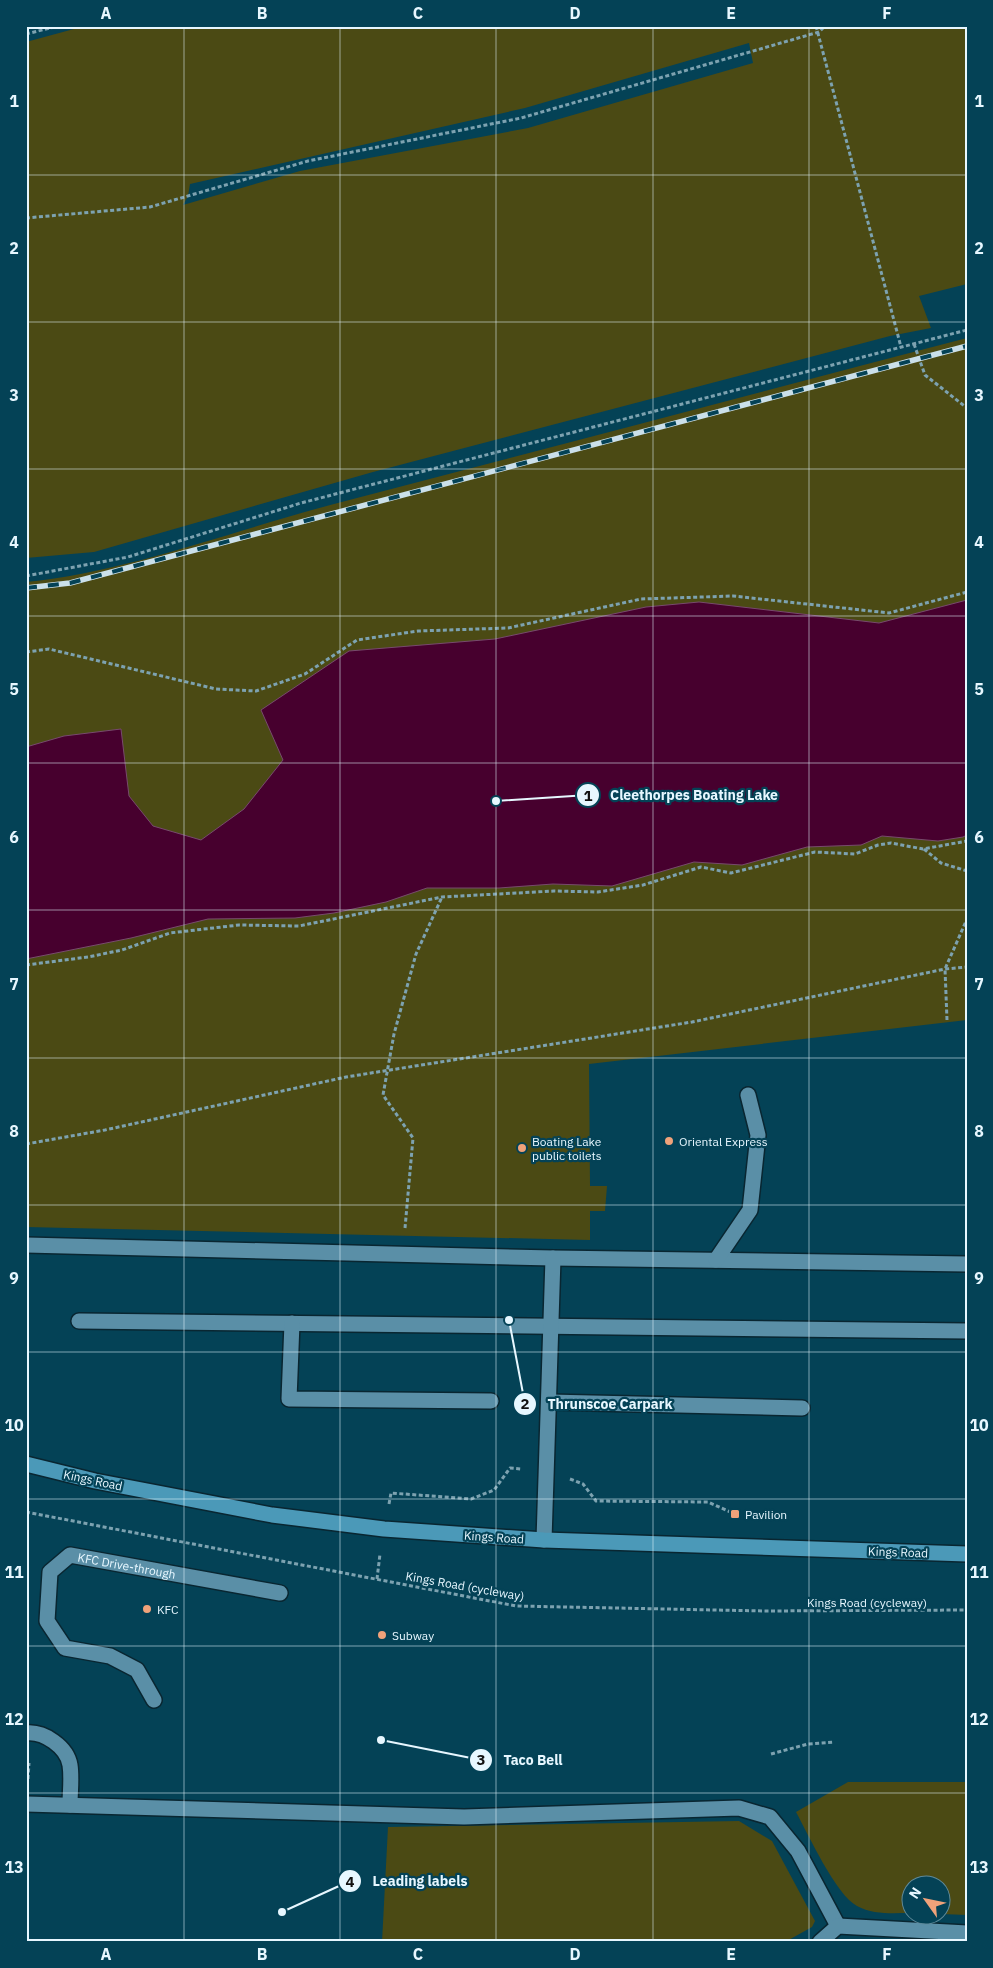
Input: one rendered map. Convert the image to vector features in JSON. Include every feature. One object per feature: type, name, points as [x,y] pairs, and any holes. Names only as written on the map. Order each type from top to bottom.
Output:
[{"type":"street","points":[[716,1260],[750,1210],[758,1135],[748,1096]]},
{"type":"street","points":[[26,1245],[553,1258],[967,1264]]},
{"type":"street","points":[[544,1540],[553,1258]]},
{"type":"street","points":[[79,1321],[967,1330]]},
{"type":"street","points":[[292,1323],[290,1399],[491,1402]]},
{"type":"street","points":[[549,1402],[802,1408]]},
{"type":"street","name":"Kings Road","points":[[26,1464],[95,1481],[272,1515],[384,1529],[544,1540],[967,1554]]},
{"type":"street","name":"KFC Drive-through","points":[[154,1700],[137,1670],[110,1656],[65,1648],[47,1621],[50,1572],[70,1555],[280,1593]]},
{"type":"street","points":[[26,1733],[54,1739],[70,1764],[70,1805]]},
{"type":"street","points":[[26,1804],[464,1817],[739,1808],[770,1818],[792,1844],[838,1926]]},
{"type":"street","points":[[820,1942],[838,1926],[967,1933]]},
{"type":"path","points":[[26,34],[58,26]]},
{"type":"path","points":[[816,26],[901,347]]},
{"type":"path","points":[[26,218],[150,207],[308,161],[521,118],[819,32],[825,26]]},
{"type":"path","points":[[26,576],[128,557],[301,503],[967,330]]},
{"type":"path","points":[[914,344],[925,375],[967,408]]},
{"type":"path","points":[[26,652],[49,649],[216,689],[256,691],[305,674],[356,640],[418,631],[508,628],[641,599],[733,596],[888,613],[967,592]]},
{"type":"path","points":[[26,965],[88,957],[122,950],[170,933],[240,924],[299,926],[442,897],[554,891],[598,892],[643,884],[701,867],[731,873],[815,852],[855,854],[878,845],[891,843],[923,849],[967,841]]},
{"type":"path","points":[[923,849],[941,863],[967,871]]},
{"type":"path","points":[[403,1254],[413,1138],[383,1095],[394,1034],[416,954],[442,897]]},
{"type":"path","points":[[947,1020],[945,969],[967,919]]},
{"type":"path","points":[[26,1144],[105,1130],[346,1077],[692,1022],[945,969],[967,967]]},
{"type":"path","name":"Kings Road (cycleway)","points":[[26,1512],[516,1606],[765,1611],[967,1610]]},
{"type":"path","points":[[772,1754],[808,1744],[834,1742]]},
{"type":"path","points":[[28,1787],[27,1774],[29,1762]]},
{"type":"shaded area","points":[[85,26],[967,26],[967,284],[919,296],[931,328],[890,336],[373,472],[94,552],[26,558],[26,42]],"holes":[[[749,43],[753,63],[528,128],[300,171],[183,205],[188,196],[190,184],[525,108]]]},
{"type":"shaded area","points":[[967,338],[967,1020],[589,1064],[590,1186],[607,1186],[605,1211],[590,1211],[590,1240],[26,1227],[26,582],[64,577],[142,560],[296,514]]},
{"type":"shaded area","points":[[967,600],[967,835],[963,837],[938,841],[882,836],[861,845],[807,847],[742,865],[694,862],[612,886],[553,884],[499,888],[427,888],[386,902],[334,913],[295,918],[208,919],[131,938],[26,959],[26,747],[64,736],[121,729],[129,796],[153,826],[201,840],[244,809],[283,760],[261,710],[349,651],[495,639],[646,607],[699,602],[879,623]]},
{"type":"shaded area","points":[[848,1782],[967,1782],[967,1915],[950,1914],[950,1876],[900,1876],[900,1913],[870,1911],[857,1906],[840,1890],[823,1863],[796,1812]]},
{"type":"shaded area","points":[[739,1821],[772,1841],[815,1921],[812,1927],[785,1942],[382,1942],[388,1827]]},
{"type":"railway","points":[[26,588],[70,583],[967,346]]},
{"type":"place","name":"Cleethorpes Boating Lake","points":[[496,801]]},
{"type":"place","name":"Oriental Express","points":[[669,1141]]},
{"type":"place","name":"Boating Lake public toilets","points":[[522,1148]]},
{"type":"place","name":"Thrunscoe Carpark","points":[[509,1320]]},
{"type":"place","name":"Pavilion","points":[[735,1514]]},
{"type":"place","name":"KFC","points":[[147,1609]]},
{"type":"place","name":"Subway","points":[[382,1635]]},
{"type":"place","name":"Taco Bell","points":[[381,1740]]},
{"type":"place","name":"Leading labels","points":[[282,1912]]}]
